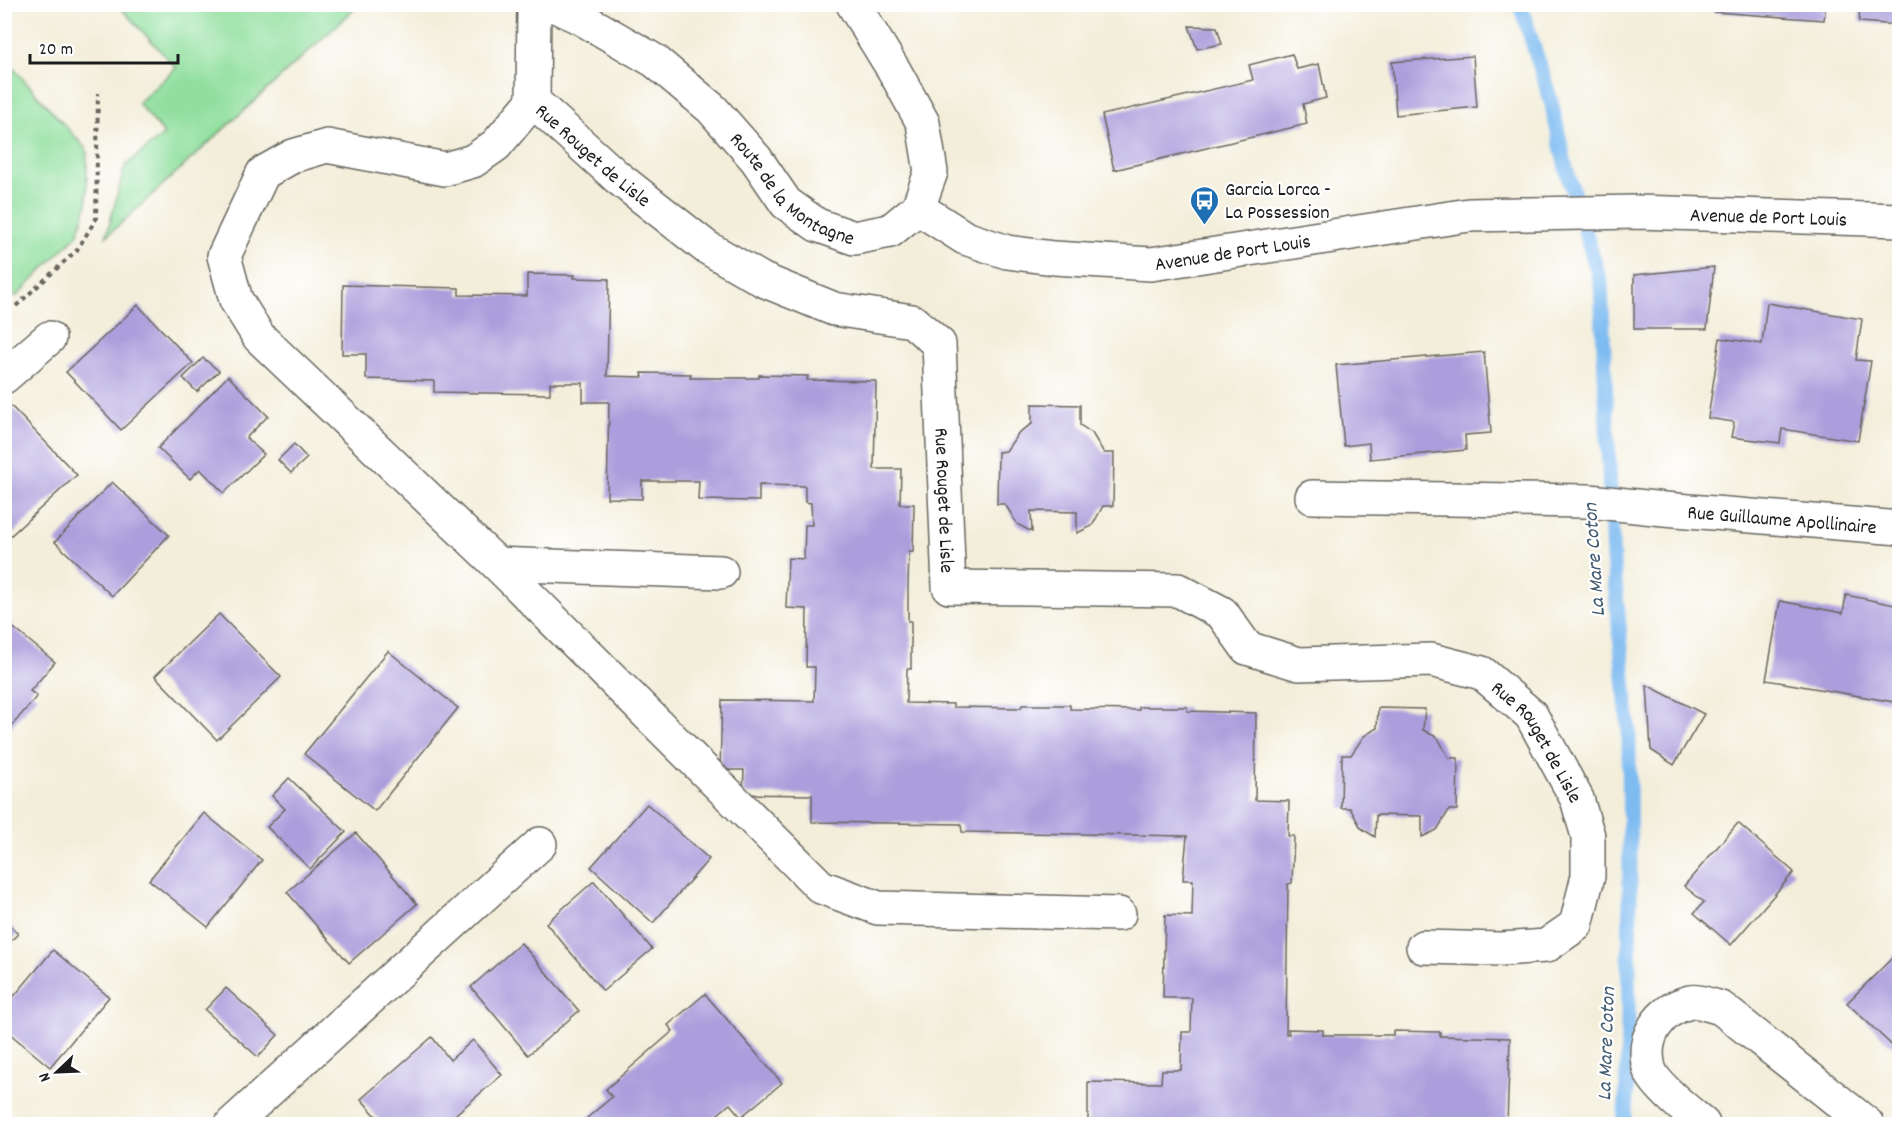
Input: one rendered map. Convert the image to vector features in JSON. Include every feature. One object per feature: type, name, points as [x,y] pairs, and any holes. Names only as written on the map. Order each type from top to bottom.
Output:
[{"type":"street","points":[[533,101],[534,4]]},
{"type":"street","name":"Route de la Montagne","points":[[551,4],[581,18],[655,61],[712,109],[756,159],[786,203],[817,225],[854,238],[890,231],[918,208],[932,172],[923,123],[896,72],[853,4]]},
{"type":"street","name":"Rue Rouget de Lisle","points":[[1119,914],[878,908],[821,887],[497,564],[259,338],[236,300],[224,256],[262,173],[292,156],[327,146],[445,169],[473,161],[496,145],[533,101],[617,177],[706,247],[763,280],[834,309],[912,321],[939,344],[949,586],[1178,590],[1222,613],[1247,648],[1299,664],[1431,660],[1482,673],[1532,715],[1577,799],[1588,836],[1588,876],[1576,925],[1546,946],[1501,949],[1423,947]]},
{"type":"street","name":"Avenue de Port Louis","points":[[918,208],[965,238],[1007,252],[1054,258],[1151,264],[1469,215],[1636,212],[1899,220]]},
{"type":"street","points":[[4,376],[49,338]]},
{"type":"street","name":"Rue Guillaume Apollinaire","points":[[1312,497],[1589,501],[1899,528]]},
{"type":"street","points":[[497,564],[721,572]]},
{"type":"street","points":[[232,1125],[540,844]]},
{"type":"street","points":[[1703,1125],[1668,1094],[1649,1070],[1647,1040],[1664,1014],[1692,1002],[1721,1008],[1868,1125]]},
{"type":"path","points":[[13,309],[77,250],[96,219],[98,93]]},
{"type":"green space","points":[[118,5],[359,5],[106,237],[125,166],[164,134],[138,103],[176,68]]},
{"type":"green space","points":[[5,59],[87,150],[87,204],[78,234],[16,297],[4,284],[5,209],[11,203],[4,194]]},
{"type":"building","points":[[1715,4],[1826,4],[1824,20],[1714,12]]},
{"type":"building","points":[[1860,5],[1900,5],[1900,25],[1859,22]]},
{"type":"building","points":[[1189,26],[1217,27],[1222,44],[1197,49]]},
{"type":"building","points":[[1292,54],[1297,69],[1319,64],[1326,98],[1303,104],[1307,124],[1114,170],[1102,115],[1253,80],[1249,65]]},
{"type":"building","points":[[1473,56],[1477,107],[1396,115],[1392,62]]},
{"type":"building","points":[[1714,267],[1707,329],[1634,329],[1634,275]]},
{"type":"building","points":[[527,274],[575,275],[574,278],[609,279],[607,376],[643,377],[642,373],[691,374],[690,378],[759,378],[759,375],[808,376],[807,380],[876,381],[874,469],[901,469],[900,504],[914,504],[913,552],[909,552],[908,587],[911,669],[907,669],[906,703],[953,704],[953,707],[1021,708],[1022,705],[1070,705],[1070,709],[1139,710],[1139,707],[1187,707],[1187,711],[1256,713],[1255,800],[1289,801],[1288,836],[1294,836],[1292,883],[1288,884],[1286,1034],[1289,1034],[1288,1029],[1323,1030],[1323,1035],[1393,1035],[1393,1031],[1440,1032],[1440,1036],[1510,1038],[1507,1124],[1088,1124],[1088,1082],[1161,1083],[1162,1070],[1181,1070],[1182,1032],[1191,1032],[1192,998],[1163,998],[1165,915],[1192,916],[1193,880],[1183,880],[1187,836],[962,832],[961,824],[812,822],[812,795],[743,794],[744,770],[720,770],[722,700],[814,701],[815,667],[806,667],[807,609],[786,608],[788,558],[804,559],[805,525],[812,525],[811,503],[805,502],[805,486],[759,485],[759,501],[698,500],[699,481],[642,481],[642,499],[607,498],[609,402],[583,402],[583,383],[550,383],[550,394],[434,392],[434,381],[366,379],[366,354],[342,354],[343,285],[459,288],[459,295],[527,296]]},
{"type":"building","points":[[1767,303],[1862,319],[1856,360],[1871,361],[1858,441],[1782,429],[1780,443],[1731,437],[1734,422],[1708,418],[1720,338],[1762,344]]},
{"type":"building","points":[[138,305],[193,363],[121,430],[66,372]]},
{"type":"building","points":[[1484,352],[1491,433],[1465,435],[1466,450],[1370,459],[1369,443],[1344,446],[1336,365]]},
{"type":"building","points":[[203,358],[219,371],[197,392],[183,378]]},
{"type":"building","points":[[228,376],[268,416],[246,438],[264,454],[224,493],[200,469],[190,479],[158,448]]},
{"type":"building","points":[[1032,404],[1080,405],[1080,425],[1092,433],[1104,453],[1114,453],[1113,506],[1103,506],[1092,526],[1077,533],[1077,512],[1031,511],[1032,532],[1017,524],[1005,504],[997,504],[998,452],[1006,451],[1019,432],[1032,424]]},
{"type":"building","points":[[11,406],[77,475],[8,538],[4,535],[4,412]]},
{"type":"building","points":[[294,444],[307,458],[291,473],[278,460]]},
{"type":"building","points":[[112,482],[169,535],[112,596],[55,542]]},
{"type":"building","points":[[1846,595],[1900,606],[1900,703],[1766,680],[1780,601],[1843,613]]},
{"type":"building","points":[[219,614],[281,677],[217,740],[155,676]]},
{"type":"building","points":[[4,620],[55,662],[30,691],[37,696],[4,735]]},
{"type":"building","points":[[388,651],[458,708],[375,811],[304,754]]},
{"type":"building","points":[[1647,685],[1704,714],[1674,765],[1651,750]]},
{"type":"building","points":[[1378,708],[1425,709],[1423,730],[1438,738],[1449,758],[1458,758],[1457,810],[1449,810],[1437,830],[1422,837],[1422,816],[1376,815],[1375,837],[1361,828],[1350,808],[1341,808],[1342,755],[1351,755],[1364,736],[1377,728]]},
{"type":"building","points":[[289,778],[346,832],[310,869],[267,827],[285,809],[272,796]]},
{"type":"building","points":[[647,804],[709,859],[653,923],[591,867]]},
{"type":"building","points":[[204,813],[262,860],[208,927],[149,880]]},
{"type":"building","points":[[1738,823],[1794,872],[1731,945],[1694,913],[1704,902],[1684,886]]},
{"type":"building","points":[[356,833],[417,904],[349,963],[287,892]]},
{"type":"building","points":[[594,881],[652,949],[603,991],[546,923]]},
{"type":"building","points":[[4,919],[18,934],[4,947]]},
{"type":"building","points":[[521,943],[579,1011],[528,1055],[471,987]]},
{"type":"building","points":[[53,950],[109,997],[50,1067],[4,1029],[4,1008]]},
{"type":"building","points":[[1900,950],[1900,1053],[1847,1003]]},
{"type":"building","points":[[226,988],[278,1035],[258,1057],[205,1010]]},
{"type":"building","points":[[705,994],[782,1083],[741,1117],[730,1104],[706,1124],[701,1118],[694,1124],[580,1124],[612,1097],[606,1089],[673,1031],[668,1025]]},
{"type":"building","points":[[432,1037],[450,1060],[473,1040],[502,1075],[444,1124],[383,1124],[361,1099]]},
{"type":"waterway","name":"La Mare Coton","points":[[1520,4],[1551,101],[1566,168],[1601,284],[1613,561],[1629,732],[1630,899],[1627,1088],[1624,1124]]},
{"type":"place","name":"Garcia Lorca - La Possession","points":[[1204,226]]}]
